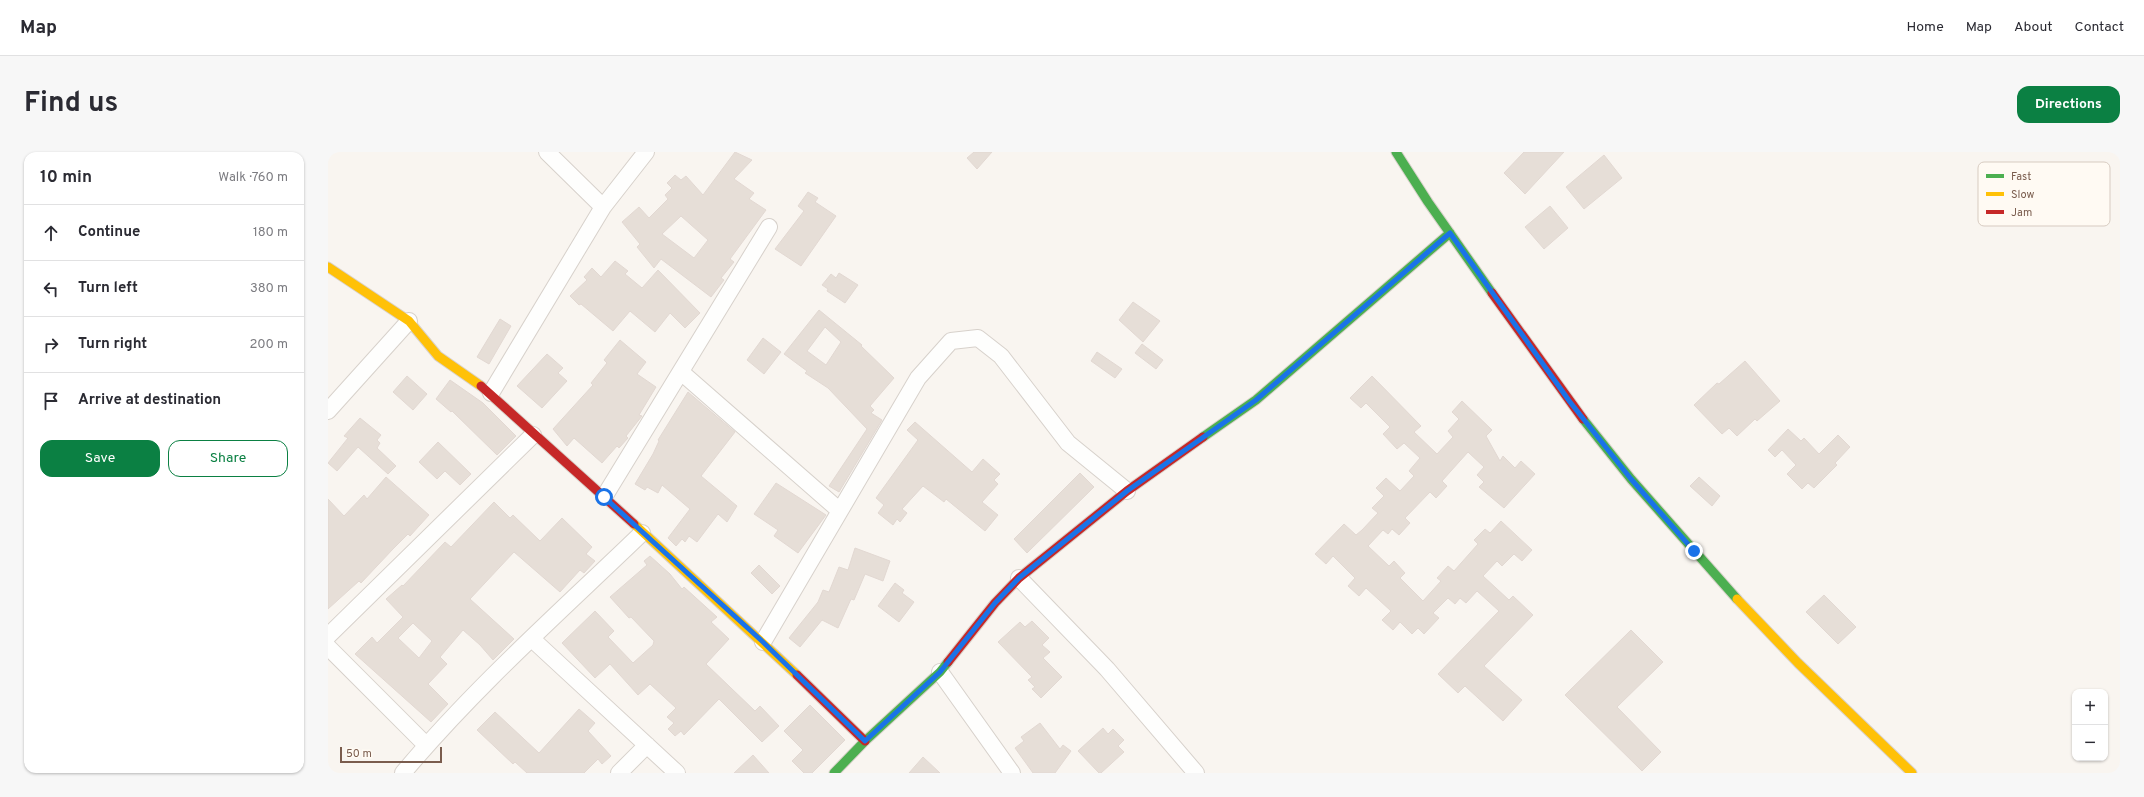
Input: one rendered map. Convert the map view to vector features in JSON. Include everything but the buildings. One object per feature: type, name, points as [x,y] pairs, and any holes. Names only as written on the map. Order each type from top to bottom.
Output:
[{"type":"street","points":[[547,152],[603,207]]},
{"type":"street","points":[[491,392],[603,207],[646,152]]},
{"type":"street","points":[[1396,152],[1404,168],[1570,402],[1631,479],[1745,608],[1912,773]]},
{"type":"street","points":[[604,497],[769,226]]},
{"type":"street","points":[[834,773],[865,741],[940,672],[995,603],[1019,578],[1127,491],[1256,400],[1450,233]]},
{"type":"street","points":[[328,267],[409,320],[438,356],[491,392],[533,435],[604,497],[763,642],[865,741]]},
{"type":"street","points":[[328,411],[409,320]]},
{"type":"street","points":[[763,642],[918,378],[951,341],[978,338],[1001,356],[1068,443],[1127,491]]},
{"type":"street","points":[[681,372],[840,511]]},
{"type":"street","points":[[328,636],[533,435]]},
{"type":"street","points":[[403,773],[426,746],[532,639],[642,533]]},
{"type":"street","points":[[1019,578],[1107,669],[1196,773]]},
{"type":"street","points":[[532,639],[677,773]]},
{"type":"street","points":[[328,647],[426,746]]},
{"type":"street","points":[[940,672],[1012,773]]},
{"type":"street","points":[[619,773],[647,745]]},
{"type":"traffic: fast","points":[[1396,152],[1428,202],[1492,293]]},
{"type":"traffic: fast","points":[[1203,437],[1256,400],[1450,233]]},
{"type":"traffic: fast","points":[[1583,419],[1631,479],[1737,599]]},
{"type":"traffic: fast","points":[[834,773],[865,741],[940,672],[948,662]]},
{"type":"traffic: slow","points":[[328,267],[409,321],[438,356],[481,386]]},
{"type":"traffic: slow","points":[[634,524],[797,675]]},
{"type":"traffic: slow","points":[[1737,599],[1798,663],[1912,773]]},
{"type":"traffic: jam","points":[[1492,293],[1583,419]]},
{"type":"traffic: jam","points":[[481,386],[634,524]]},
{"type":"traffic: jam","points":[[948,662],[995,603],[1019,578],[1127,491],[1203,437]]},
{"type":"traffic: jam","points":[[797,675],[865,741]]},
{"type":"route","points":[[604,497],[763,642],[865,741],[940,672],[995,603],[1019,578],[1127,491],[1256,400],[1450,233],[1598,439],[1694,551]]}]
